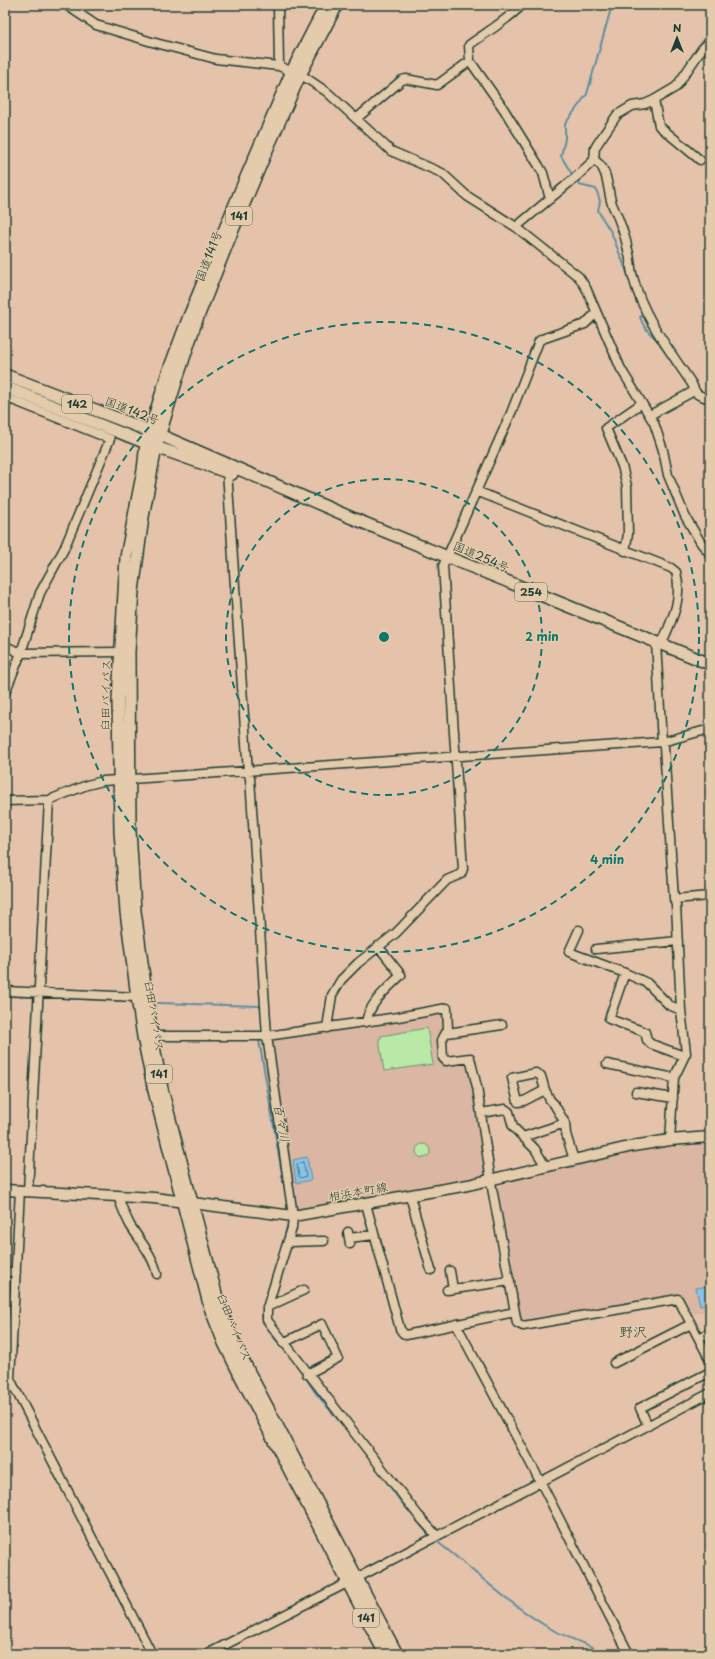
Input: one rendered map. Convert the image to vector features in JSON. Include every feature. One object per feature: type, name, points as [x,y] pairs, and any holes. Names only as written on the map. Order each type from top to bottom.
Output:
[{"type":"highway","name":"国道141号","points":[[153,439],[177,379],[196,322],[296,73],[326,5]]},
{"type":"highway","name":"国道141号","points":[[296,73],[337,5]]},
{"type":"highway","name":"国道142号","points":[[5,375],[153,439]]},
{"type":"highway","name":"国道142号","points":[[7,395],[153,439]]},
{"type":"highway","name":"国道254号","points":[[153,439],[227,472],[314,506],[352,518]]},
{"type":"highway","name":"国道254号","points":[[153,439],[447,556],[658,644],[710,664]]},
{"type":"highway","name":"臼田バイパス","points":[[153,439],[143,470],[126,556],[120,652],[124,781],[135,911],[152,1036],[162,1089],[187,1201]]},
{"type":"highway","name":"臼田バイパス","points":[[153,439],[133,591],[124,781],[123,872],[126,912],[143,1037],[154,1091],[219,1305],[233,1340],[353,1580],[385,1654]]},
{"type":"highway","name":"臼田バイパス","points":[[353,1580],[397,1654]]},
{"type":"main road","name":"相浜本町線","points":[[5,1190],[187,1201],[293,1216],[366,1204],[491,1180],[613,1150],[670,1140],[710,1137]]},
{"type":"street","points":[[66,5],[96,24],[152,42],[216,59],[279,66],[296,73],[327,92],[391,151],[442,173],[473,201],[516,227],[579,277],[586,288],[620,369],[647,410],[657,431],[668,475],[685,516],[710,554]]},
{"type":"street","points":[[278,5],[279,66]]},
{"type":"street","points":[[522,5],[515,12],[492,28],[487,34],[469,45],[470,61],[503,108],[539,166],[543,173],[550,199]]},
{"type":"street","points":[[516,227],[574,179],[594,160],[594,153],[598,143],[617,115],[632,106],[645,104],[671,91],[680,83],[702,49],[710,41]]},
{"type":"street","points":[[356,119],[402,80],[406,79],[437,84],[470,61]]},
{"type":"street","points":[[654,100],[659,126],[700,160]]},
{"type":"street","points":[[594,160],[603,170],[610,199],[622,226],[629,251],[633,277],[644,307],[656,330],[692,384],[694,391],[698,395],[710,399]]},
{"type":"street","points":[[327,1028],[332,996],[341,980],[358,963],[396,933],[447,880],[461,874],[463,869],[442,566],[511,413],[539,341],[585,324],[596,313]]},
{"type":"street","points":[[625,551],[628,534],[627,486],[622,466],[606,428],[694,391]]},
{"type":"street","points":[[5,693],[21,653],[40,593],[64,549],[110,439],[7,395]]},
{"type":"street","points":[[227,472],[248,772],[250,778],[266,1036],[293,1216],[292,1228],[267,1307],[267,1320],[307,1374],[418,1515],[436,1535]]},
{"type":"street","points":[[476,492],[671,568],[676,572],[678,580],[678,601],[658,644],[662,742],[664,747],[674,898],[676,904],[681,1010],[686,1053],[674,1078],[670,1140]]},
{"type":"street","points":[[5,646],[21,653],[120,652]]},
{"type":"street","points":[[5,801],[49,800],[95,782],[662,742],[710,729]]},
{"type":"street","points":[[49,800],[38,993],[24,1191],[16,1272],[10,1379],[152,1654]]},
{"type":"street","points":[[674,898],[710,896]]},
{"type":"street","points":[[579,930],[569,952],[626,973],[647,983],[669,1005],[681,1010]]},
{"type":"street","points":[[596,949],[678,941]]},
{"type":"street","points":[[366,1022],[368,1012],[374,1002],[401,975],[378,946]]},
{"type":"street","points":[[626,973],[609,1019],[645,1032],[647,1040],[651,1044],[684,1056]]},
{"type":"street","points":[[5,991],[137,997]]},
{"type":"street","points":[[152,1036],[266,1036],[366,1022],[447,1008],[448,1030],[442,1040],[443,1058],[446,1061],[470,1058],[517,1322],[524,1326],[678,1300],[710,1360]]},
{"type":"street","points":[[447,1033],[502,1025]]},
{"type":"street","points":[[607,1064],[674,1078]]},
{"type":"street","points":[[545,1090],[565,1123],[566,1134],[574,1160]]},
{"type":"street","points":[[636,1092],[673,1098]]},
{"type":"street","points":[[481,1113],[505,1109],[509,1112],[513,1126],[535,1149],[546,1167]]},
{"type":"street","points":[[523,1137],[565,1123]]},
{"type":"street","points":[[118,1196],[123,1211],[131,1226],[146,1247],[157,1274]]},
{"type":"street","points":[[410,1196],[431,1270]]},
{"type":"street","points":[[366,1204],[400,1329],[403,1333],[406,1335],[515,1312]]},
{"type":"street","points":[[349,1238],[374,1235]]},
{"type":"street","points":[[288,1242],[324,1241]]},
{"type":"street","points":[[450,1271],[450,1290],[510,1281]]},
{"type":"street","points":[[5,1272],[16,1272]]},
{"type":"street","points":[[267,1307],[304,1290]]},
{"type":"street","points":[[283,1343],[322,1324],[338,1358],[307,1374]]},
{"type":"street","points":[[456,1324],[540,1481],[629,1654]]},
{"type":"street","points":[[614,1363],[691,1324]]},
{"type":"street","points":[[699,1338],[710,1332]]},
{"type":"street","points":[[648,1426],[640,1408],[710,1372]]},
{"type":"street","points":[[207,1654],[353,1580],[436,1535],[710,1393]]},
{"type":"shaded area","points":[[444,1012],[444,1030],[440,1038],[441,1064],[467,1061],[488,1175],[296,1211],[271,1041]]},
{"type":"shaded area","points":[[710,1143],[710,1310],[693,1314],[681,1293],[522,1322],[496,1186],[622,1154],[668,1147]]},
{"type":"green space","points":[[427,1028],[433,1064],[384,1071],[379,1039],[381,1036]]},
{"type":"green space","points":[[423,1144],[428,1146],[430,1151],[428,1156],[423,1158],[418,1156],[416,1151],[418,1146]]},
{"type":"water","points":[[307,1157],[311,1180],[296,1183],[293,1160]]},
{"type":"water","points":[[710,1286],[710,1304],[700,1306],[696,1288]]},
{"type":"waterway","points":[[573,176],[561,156],[565,139],[565,124],[587,94],[610,12],[610,5]]},
{"type":"waterway","points":[[575,180],[579,185],[596,189],[600,201],[598,211],[611,232],[628,275]]},
{"type":"waterway","points":[[644,313],[644,315],[640,317],[643,325],[660,343]]},
{"type":"waterway","points":[[656,441],[663,470]]},
{"type":"waterway","points":[[704,552],[710,561]]},
{"type":"waterway","points":[[5,996],[36,997]]},
{"type":"waterway","points":[[40,997],[123,1001]]},
{"type":"waterway","points":[[158,1003],[259,1006],[263,1011]]},
{"type":"waterway","name":"百々川","points":[[259,1040],[288,1208]]},
{"type":"waterway","points":[[283,1244],[288,1222]]},
{"type":"waterway","points":[[263,1307],[262,1317],[271,1334],[295,1362],[315,1392],[351,1435]]},
{"type":"waterway","points":[[383,1476],[399,1499],[429,1535]]},
{"type":"waterway","points":[[435,1540],[531,1617],[561,1634],[608,1654]]},
{"type":"district","name":"野沢","points":[[633,1332]]}]
